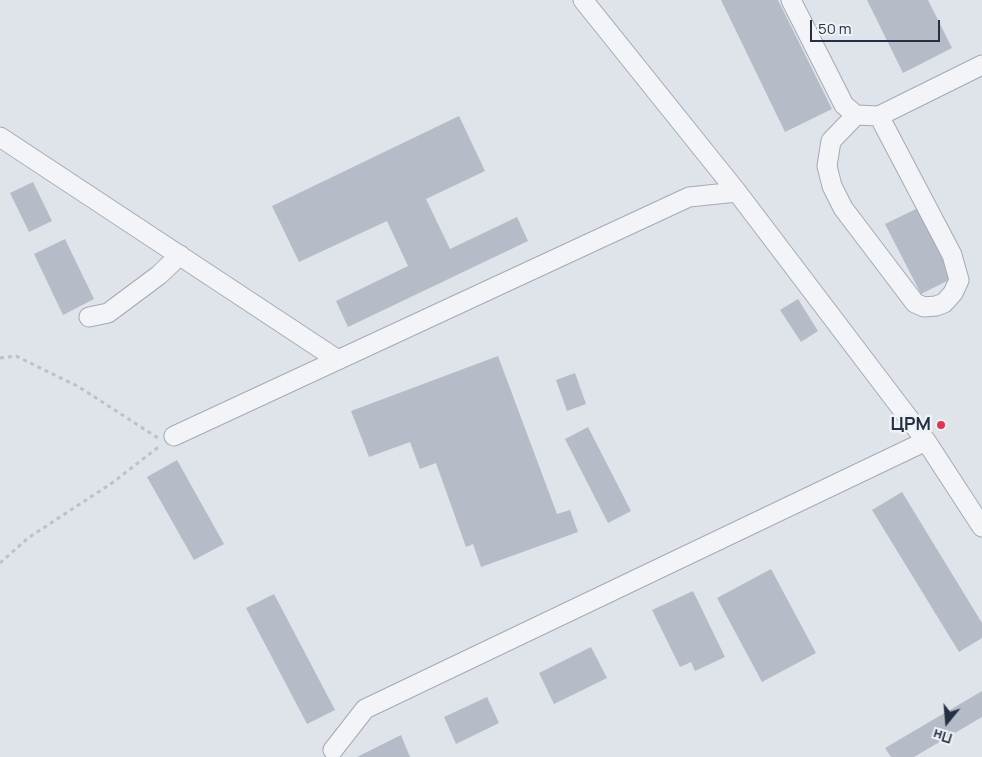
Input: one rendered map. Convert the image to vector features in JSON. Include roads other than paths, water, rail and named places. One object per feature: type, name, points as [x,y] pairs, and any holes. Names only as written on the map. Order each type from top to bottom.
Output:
[{"type":"street","points":[[583,0],[738,192],[926,441],[982,528]]},
{"type":"street","points":[[791,0],[844,105],[856,115],[879,116],[982,65]]},
{"type":"street","points":[[856,115],[831,141],[827,166],[832,186],[843,208],[915,303],[924,307],[936,306],[944,303],[953,293],[959,280],[952,255],[879,116]]},
{"type":"street","points":[[0,136],[338,360]]},
{"type":"street","points":[[174,436],[689,198],[738,192]]},
{"type":"street","points":[[89,317],[108,313],[153,280],[180,255]]},
{"type":"street","points":[[333,750],[364,709],[926,441]]},
{"type":"place","name":"ЦРМ","points":[[941,425]]}]
